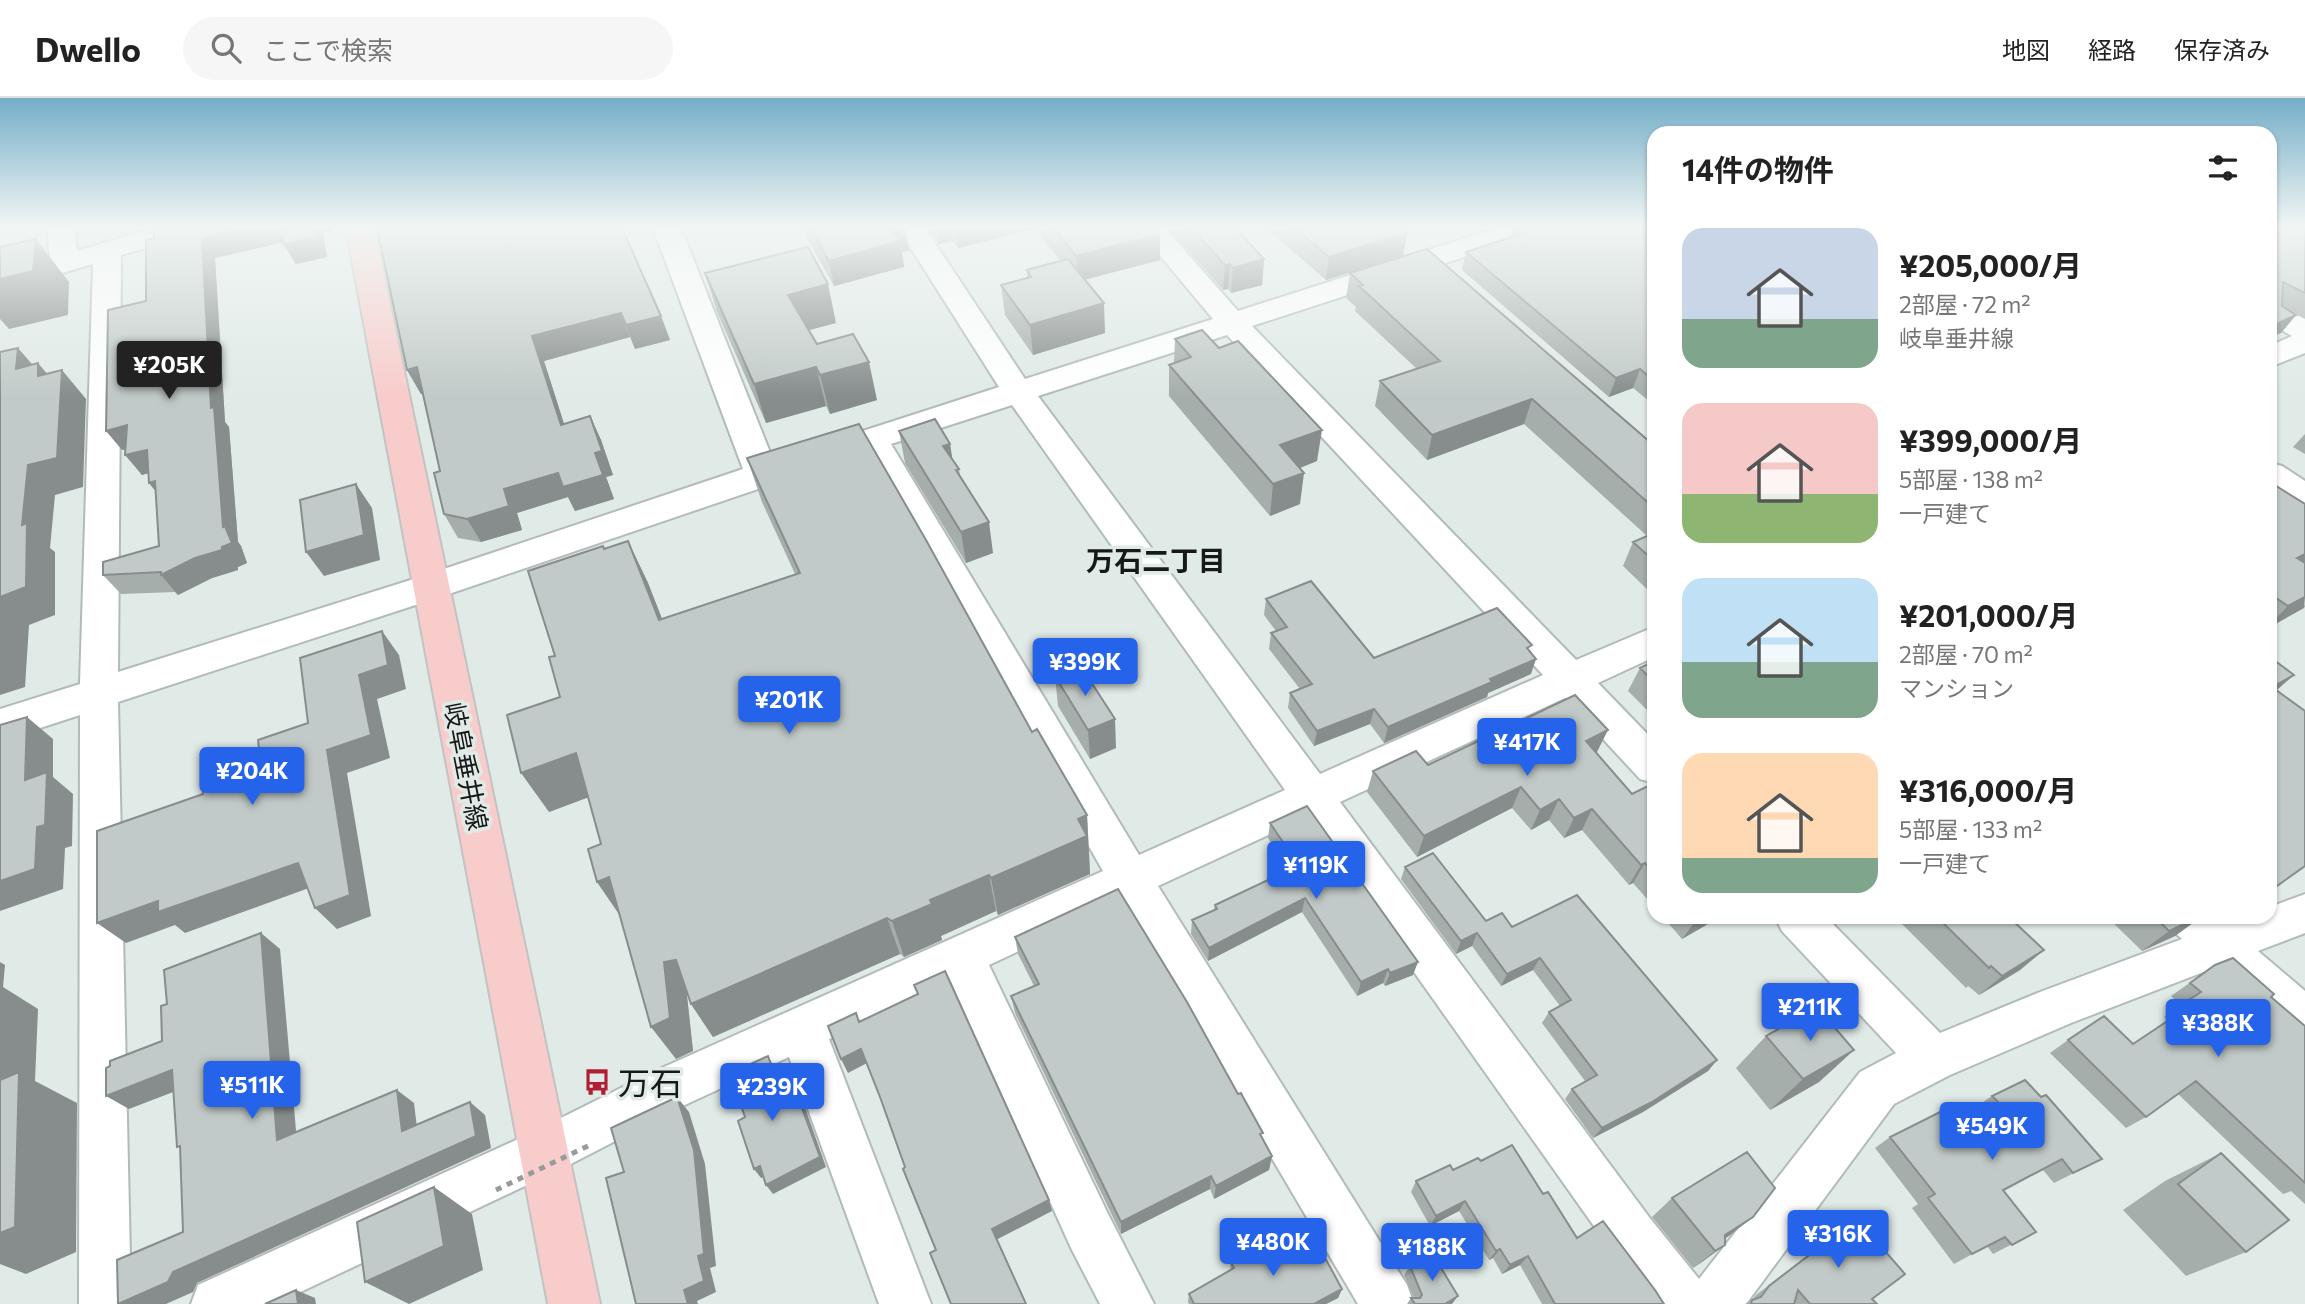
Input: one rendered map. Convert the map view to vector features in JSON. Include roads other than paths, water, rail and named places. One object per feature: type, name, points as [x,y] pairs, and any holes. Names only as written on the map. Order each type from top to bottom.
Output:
[{"type":"main road","name":"岐阜垂井線","points":[[371,284],[430,587],[568,1148],[574,1304]]},
{"type":"street","points":[[105,1304],[99,693],[106,284]]},
{"type":"street","points":[[689,284],[762,475]]},
{"type":"street","points":[[948,284],[1020,393],[1630,1235],[1685,1304]]},
{"type":"street","points":[[1199,284],[1233,324],[1647,760]]},
{"type":"street","points":[[0,725],[430,587],[762,475],[1357,284]]},
{"type":"street","points":[[2277,315],[2305,331]]},
{"type":"street","points":[[2277,355],[2305,341]]},
{"type":"street","points":[[873,441],[1130,879],[1388,1304]]},
{"type":"street","points":[[2277,479],[2305,497]]},
{"type":"street","points":[[217,1304],[568,1148],[650,1098],[802,1030],[961,954],[1315,797],[1647,644]]},
{"type":"street","points":[[2277,918],[2305,913]]},
{"type":"street","points":[[1804,924],[1933,1059]]},
{"type":"street","points":[[1713,1304],[1877,1088],[1933,1059],[2056,1007],[2204,931],[2243,924]]},
{"type":"street","points":[[2204,931],[2305,1020]]},
{"type":"street","points":[[961,954],[1089,1230],[1128,1304]]},
{"type":"street","points":[[802,1030],[905,1304]]},
{"type":"place","name":"万石","points":[[597,1082]]},
{"type":"district","name":"万石二丁目","points":[[1156,560]]}]
